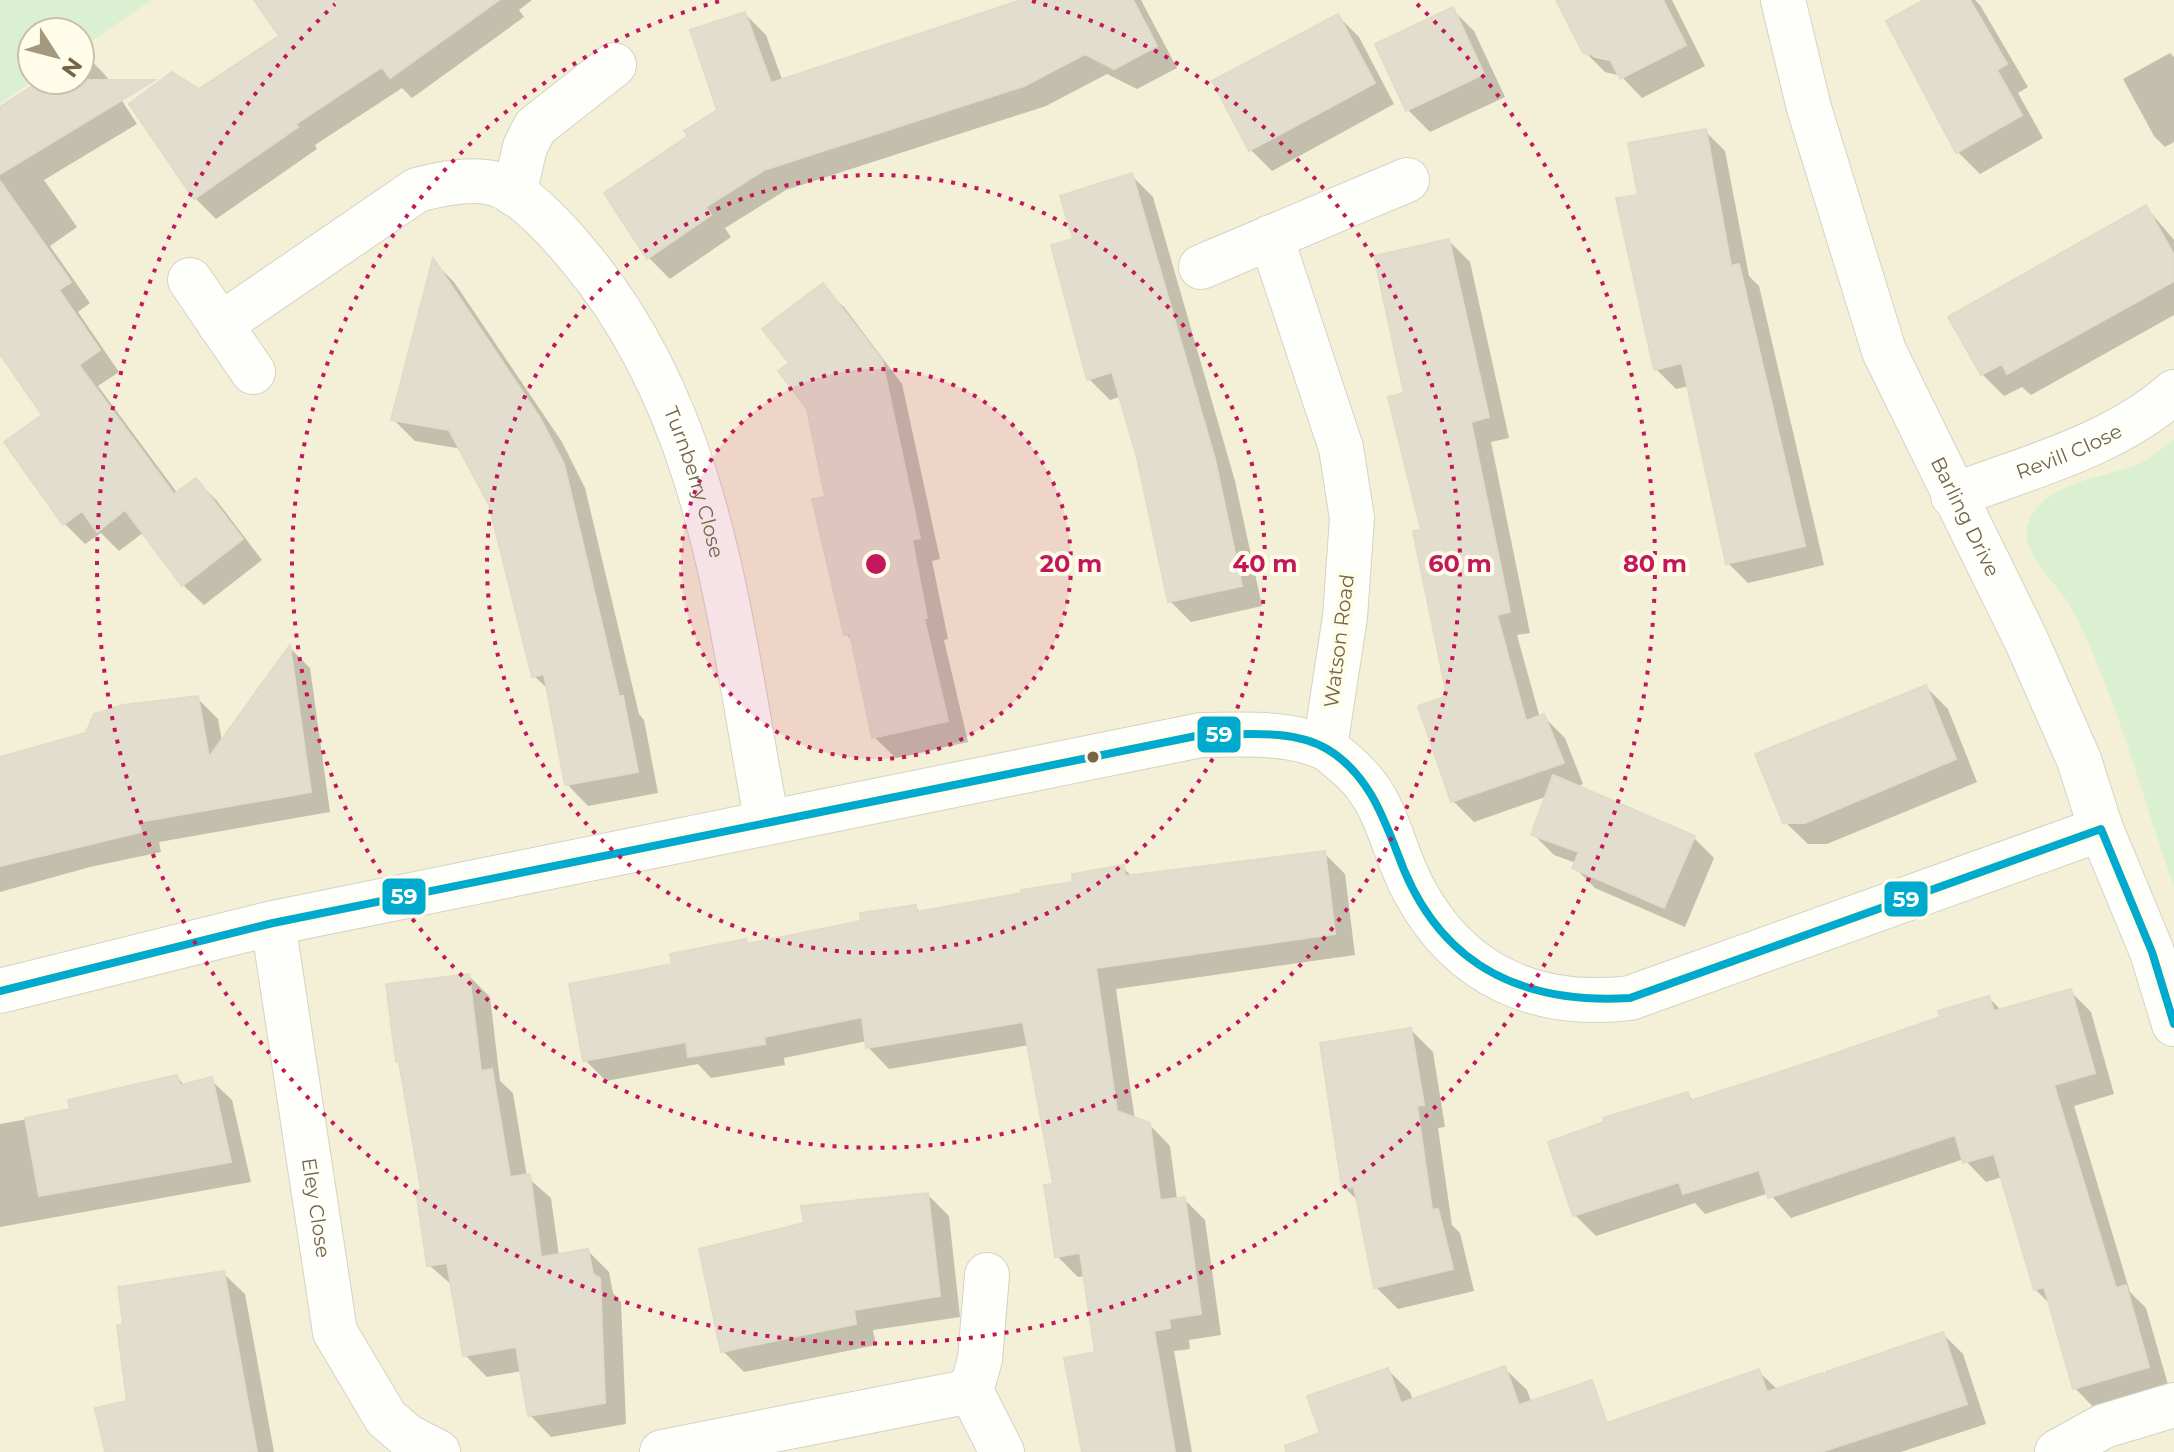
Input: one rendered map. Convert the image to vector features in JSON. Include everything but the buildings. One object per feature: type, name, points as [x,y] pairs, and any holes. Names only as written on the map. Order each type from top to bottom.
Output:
[{"type":"street","name":"Barling Drive","points":[[1783,0],[1809,108],[1884,351],[2033,655],[2079,760],[2101,829],[2152,952],[2174,1024]]},
{"type":"street","points":[[514,194],[525,147],[535,127],[614,65]]},
{"type":"street","points":[[1201,267],[1407,180]]},
{"type":"street","name":"Turnberry Close","points":[[220,325],[417,190],[449,181],[499,184],[561,235],[605,286],[642,346],[685,437],[712,536],[767,822]]},
{"type":"street","name":"Watson Road","points":[[1271,237],[1341,448],[1352,518],[1345,617],[1325,747]]},
{"type":"street","points":[[190,280],[253,372]]},
{"type":"street","name":"Revill Close","points":[[1953,496],[2115,433],[2146,417],[2174,392]]},
{"type":"street","points":[[0,991],[273,923],[1201,735],[1264,735],[1325,747],[1362,777],[1381,803],[1415,892],[1448,939],[1497,979],[1534,993],[1589,1002],[1630,998],[2101,829]]},
{"type":"street","name":"Eley Close","points":[[273,923],[335,1332],[386,1418],[407,1436],[438,1452]]},
{"type":"street","points":[[987,1275],[980,1359],[971,1391],[1002,1452]]},
{"type":"street","points":[[662,1452],[971,1391]]},
{"type":"street","points":[[2057,1452],[2104,1426],[2174,1405]]},
{"type":"shaded area","points":[[152,0],[2174,0],[2174,1452],[0,1452],[0,104],[16,93],[16,96],[96,96],[96,38]]},
{"type":"green space","points":[[0,0],[152,0],[96,38],[96,16],[16,16],[16,93],[0,104]]},
{"type":"green space","points":[[2174,439],[2174,887],[2102,676],[2072,609],[2032,553],[2027,528],[2041,503],[2053,494],[2139,464]]},
{"type":"transit line","name":"59","points":[[0,991],[273,923],[1201,735],[1266,734],[1313,742],[1342,760],[1376,803],[1404,870],[1422,904],[1443,933],[1467,956],[1494,974],[1524,987],[1557,995],[1630,998],[2101,829],[2152,952],[2174,1024]]}]
